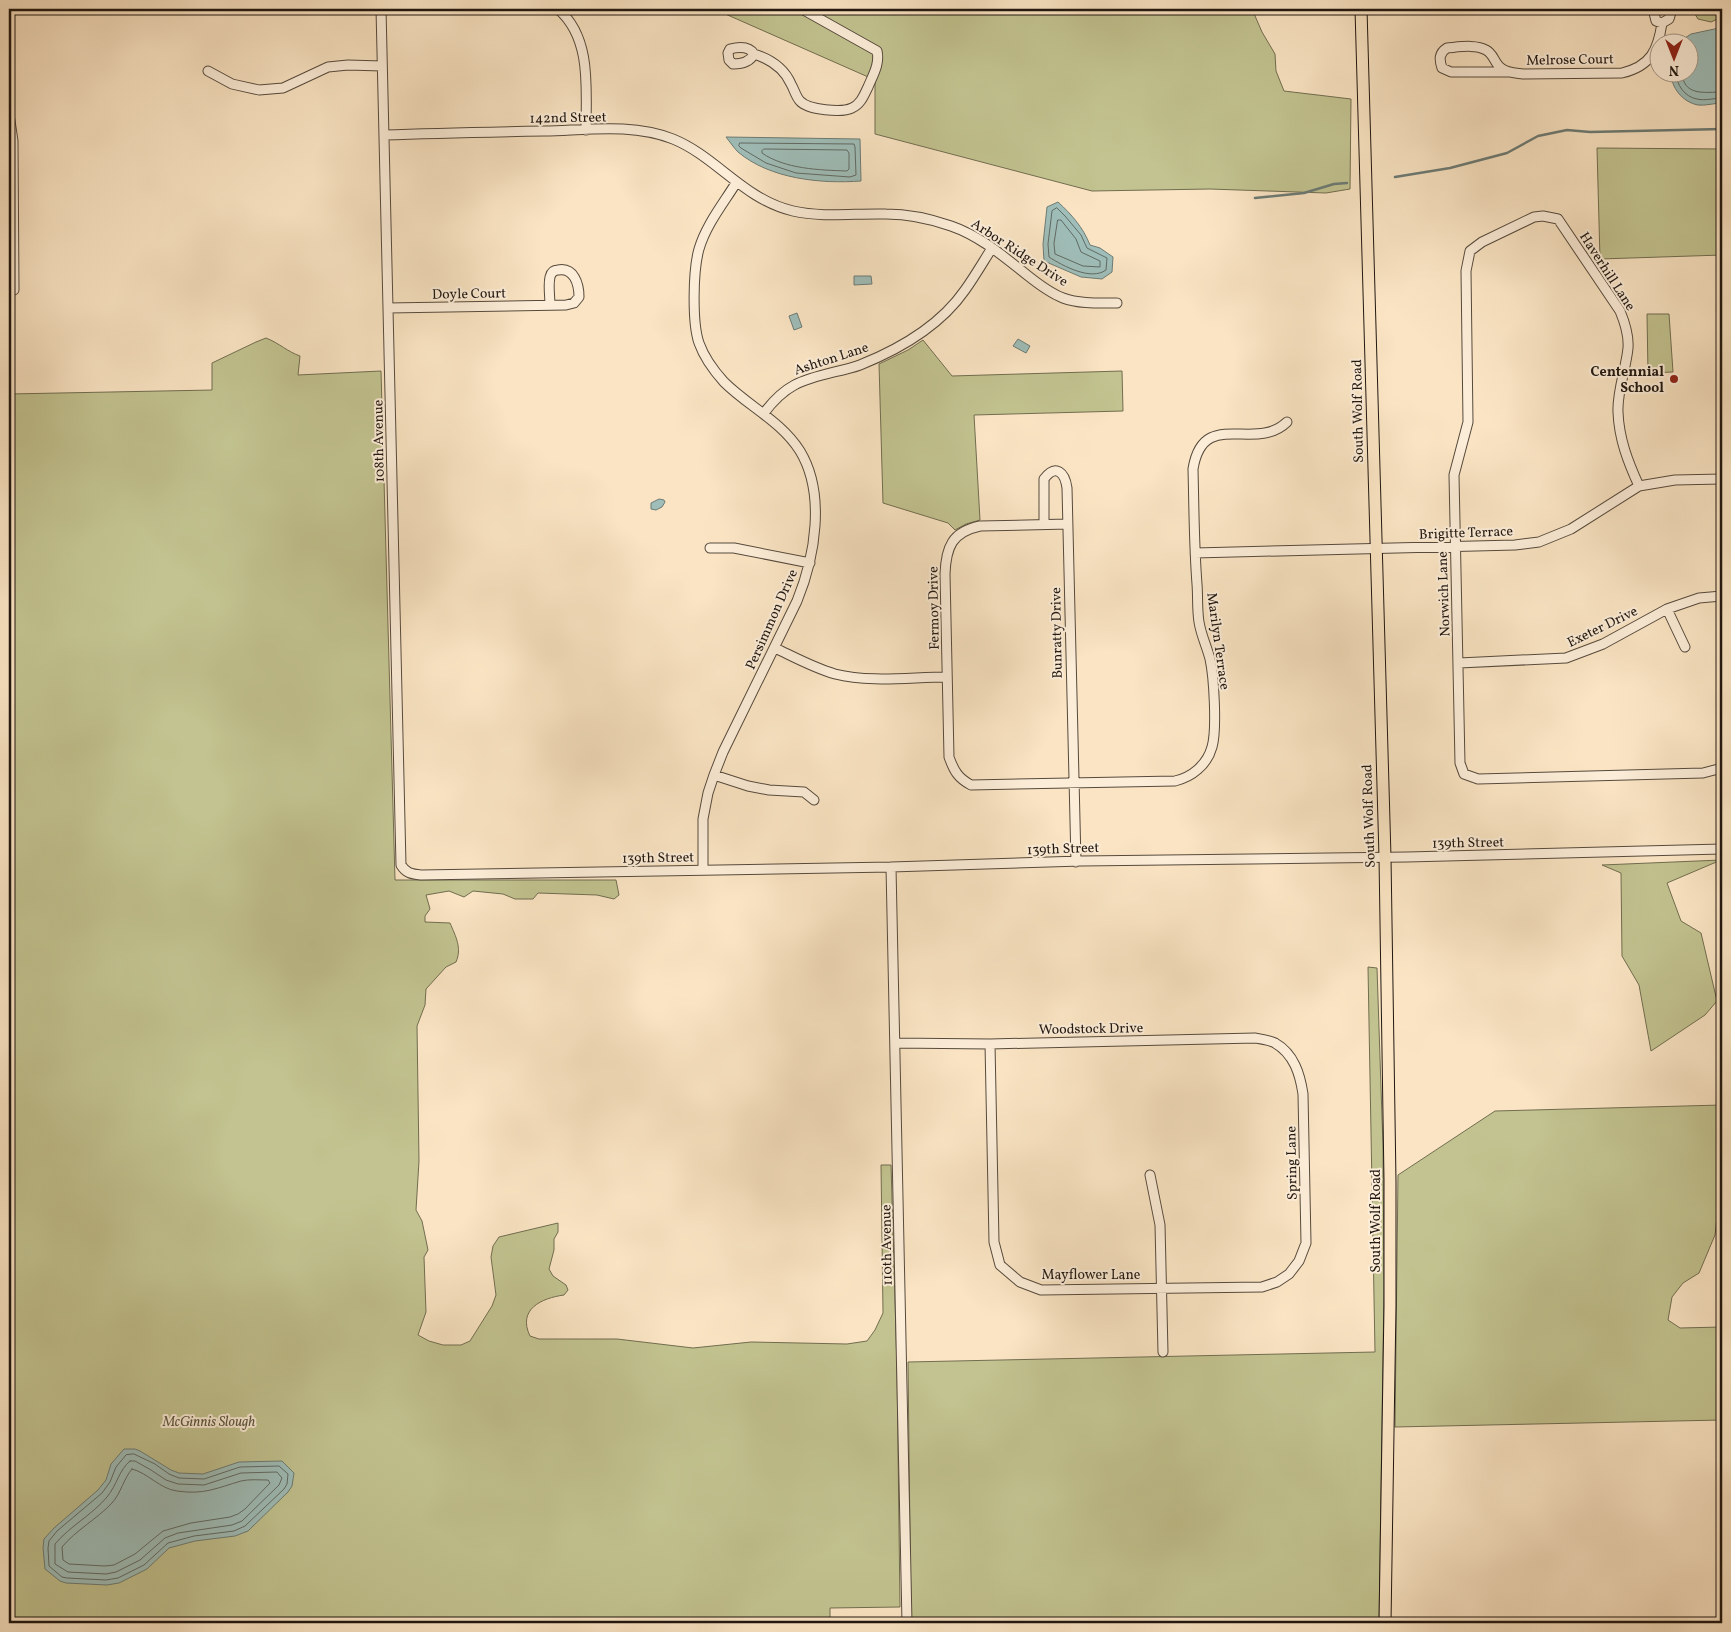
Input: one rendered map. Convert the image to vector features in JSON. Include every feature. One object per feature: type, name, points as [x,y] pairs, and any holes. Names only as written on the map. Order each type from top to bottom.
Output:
[{"type":"main road","name":"South Wolf Road","points":[[1361,9],[1384,857],[1390,1306],[1385,1623]]},
{"type":"street","name":"108th Avenue","points":[[381,9],[401,865],[405,871]]},
{"type":"street","points":[[558,9],[573,25],[582,46],[585,72],[586,130]]},
{"type":"street","points":[[754,54],[767,58],[778,67],[788,77],[800,102],[810,107],[842,110],[852,108],[860,102],[877,68],[877,50],[802,9]]},
{"type":"street","points":[[1653,9],[1656,20],[1662,23],[1669,19],[1672,9]]},
{"type":"street","name":"Melrose Court","points":[[1509,72],[1501,69],[1491,53],[1478,47],[1447,48],[1440,58],[1442,68],[1451,72],[1509,72],[1523,74],[1611,73],[1633,70],[1649,60],[1654,53],[1658,44],[1662,23]]},
{"type":"street","points":[[208,71],[232,84],[258,90],[282,88],[328,67],[348,65],[382,66]]},
{"type":"street","points":[[9,114],[13,141],[14,290]]},
{"type":"street","name":"142nd Street","points":[[384,135],[629,129],[653,132],[674,139],[693,149],[736,183]]},
{"type":"street","name":"Arbor Ridge Drive","points":[[736,183],[765,201],[794,211],[831,215],[887,214],[910,216],[951,226],[972,234],[1040,285],[1062,298],[1081,302],[1117,303]]},
{"type":"street","name":"Persimmon Drive","points":[[703,870],[703,819],[714,775],[723,752],[775,648],[805,582],[814,541],[815,512],[813,486],[808,467],[800,451],[788,434],[724,381],[711,365],[700,344],[695,318],[695,274],[699,250],[708,229],[736,183]]},
{"type":"street","name":"Norwich Lane","points":[[1558,219],[1543,216],[1534,217],[1482,242],[1470,251],[1466,271],[1468,422],[1454,475],[1460,763],[1464,774],[1478,779],[1703,773],[1722,768]]},
{"type":"street","name":"Haverhill Lane","points":[[1558,219],[1620,311],[1627,328],[1628,347],[1618,411],[1624,449],[1639,486]]},
{"type":"street","name":"Ashton Lane","points":[[764,413],[787,388],[804,380],[858,366],[906,343],[928,328],[964,291],[992,248]]},
{"type":"street","name":"Doyle Court","points":[[388,308],[566,305],[577,301],[579,291],[577,280],[571,272],[560,269],[554,270],[550,275],[550,305]]},
{"type":"street","name":"Marilyn Terrace","points":[[1074,784],[1175,782],[1196,772],[1211,751],[1214,736],[1213,681],[1200,623],[1195,553],[1193,469],[1195,456],[1200,445],[1208,438],[1218,435],[1268,433],[1280,430],[1287,422]]},
{"type":"street","name":"Bunratty Drive","points":[[1044,524],[1044,479],[1048,473],[1056,471],[1062,473],[1066,478],[1076,862]]},
{"type":"street","name":"Brigitte Terrace","points":[[1195,553],[1515,545],[1538,542],[1571,529],[1639,486],[1676,480],[1722,479]]},
{"type":"street","name":"Fermoy Drive","points":[[1068,524],[980,526],[967,529],[956,537],[946,558],[949,757],[960,779],[971,785],[1074,784]]},
{"type":"street","points":[[710,548],[734,548],[810,562]]},
{"type":"street","name":"Exeter Drive","points":[[1458,663],[1566,658],[1603,644],[1667,608],[1699,598],[1722,596]]},
{"type":"street","points":[[1667,608],[1685,647]]},
{"type":"street","points":[[775,648],[810,665],[836,674],[865,678],[948,677]]},
{"type":"street","points":[[714,775],[768,790],[804,792],[814,800]]},
{"type":"street","name":"139th Street","points":[[405,871],[420,875],[1722,849]]},
{"type":"street","name":"110th Avenue","points":[[891,867],[907,1623]]},
{"type":"street","name":"Woodstock Drive","points":[[895,1043],[990,1044],[1255,1038],[1273,1042],[1285,1051]]},
{"type":"street","name":"Mayflower Lane","points":[[990,1044],[994,1242],[1000,1265],[1020,1282],[1041,1290],[1262,1287],[1277,1282],[1289,1274]]},
{"type":"street","name":"Spring Lane","points":[[1285,1051],[1295,1063],[1301,1076],[1303,1094],[1306,1244],[1299,1261],[1289,1274]]},
{"type":"street","points":[[1150,1175],[1160,1225],[1163,1352]]},
{"type":"green space","points":[[714,9],[1252,9],[1262,32],[1275,54],[1276,71],[1284,91],[1351,99],[1350,189],[1326,193],[1210,189],[1092,191],[875,134],[875,80]]},
{"type":"green space","points":[[1692,9],[1722,9],[1722,17],[1711,22],[1698,19]]},
{"type":"green space","points":[[1597,148],[1722,149],[1722,255],[1600,259]]},
{"type":"green space","points":[[1647,314],[1669,314],[1673,372],[1648,373]]},
{"type":"green space","name":"McGinnis Slough","points":[[266,338],[300,356],[298,375],[381,371],[395,880],[616,880],[619,895],[614,899],[597,895],[538,893],[533,899],[515,899],[503,894],[473,891],[464,897],[449,891],[426,895],[430,909],[425,916],[425,922],[450,923],[458,942],[458,957],[456,962],[446,967],[426,989],[425,1005],[417,1026],[419,1161],[416,1210],[422,1221],[428,1250],[424,1257],[426,1312],[418,1335],[443,1345],[461,1345],[470,1341],[492,1306],[496,1295],[491,1257],[493,1246],[499,1237],[558,1223],[558,1232],[554,1239],[554,1250],[549,1269],[553,1276],[566,1285],[568,1290],[564,1295],[540,1302],[529,1312],[527,1327],[530,1336],[539,1339],[617,1339],[693,1348],[751,1342],[847,1344],[867,1341],[883,1313],[881,1165],[891,1165],[897,1368],[900,1607],[830,1608],[830,1623],[9,1623],[9,394],[212,390],[212,363]]},
{"type":"green space","points":[[923,340],[952,376],[1122,371],[1123,411],[974,415],[980,520],[955,530],[948,523],[883,503],[879,364],[908,350]]},
{"type":"green space","points":[[1721,860],[1667,883],[1681,921],[1701,933],[1717,1001],[1705,1015],[1651,1051],[1639,985],[1622,956],[1621,873],[1602,865]]},
{"type":"green space","points":[[1368,967],[1377,968],[1383,1147],[1384,1288],[1379,1623],[911,1623],[908,1362],[1375,1352]]},
{"type":"green space","points":[[1722,1105],[1722,1169],[1715,1235],[1699,1273],[1683,1283],[1672,1297],[1668,1320],[1680,1328],[1722,1327],[1722,1420],[1395,1427],[1398,1175],[1495,1111]]},
{"type":"water","points":[[1722,28],[1722,103],[1698,105],[1687,101],[1678,93],[1673,83],[1698,82],[1698,32]]},
{"type":"water","points":[[726,137],[860,139],[861,181],[829,182],[780,174],[751,161],[738,152]]},
{"type":"water","points":[[1058,202],[1076,221],[1090,245],[1100,248],[1113,257],[1112,272],[1102,279],[1081,277],[1044,261],[1043,244],[1047,207]]},
{"type":"water","points":[[854,276],[871,276],[872,284],[854,285]]},
{"type":"water","points":[[797,313],[802,327],[794,330],[789,316]]},
{"type":"water","points":[[1018,339],[1030,346],[1026,353],[1013,346]]},
{"type":"water","points":[[659,499],[665,502],[662,507],[656,510],[651,509],[651,503]]},
{"type":"water","points":[[124,1449],[140,1451],[179,1473],[203,1474],[239,1462],[282,1461],[294,1473],[292,1486],[248,1531],[235,1536],[195,1541],[169,1548],[147,1569],[119,1583],[107,1585],[60,1581],[45,1569],[44,1539],[98,1490],[106,1480],[111,1464]]},
{"type":"waterway","points":[[1395,177],[1450,168],[1507,153],[1538,136],[1567,130],[1590,132],[1722,129]]},
{"type":"waterway","points":[[1255,198],[1304,193],[1334,184],[1347,183]]},
{"type":"place","name":"Centennial School","points":[[1674,379]]}]
